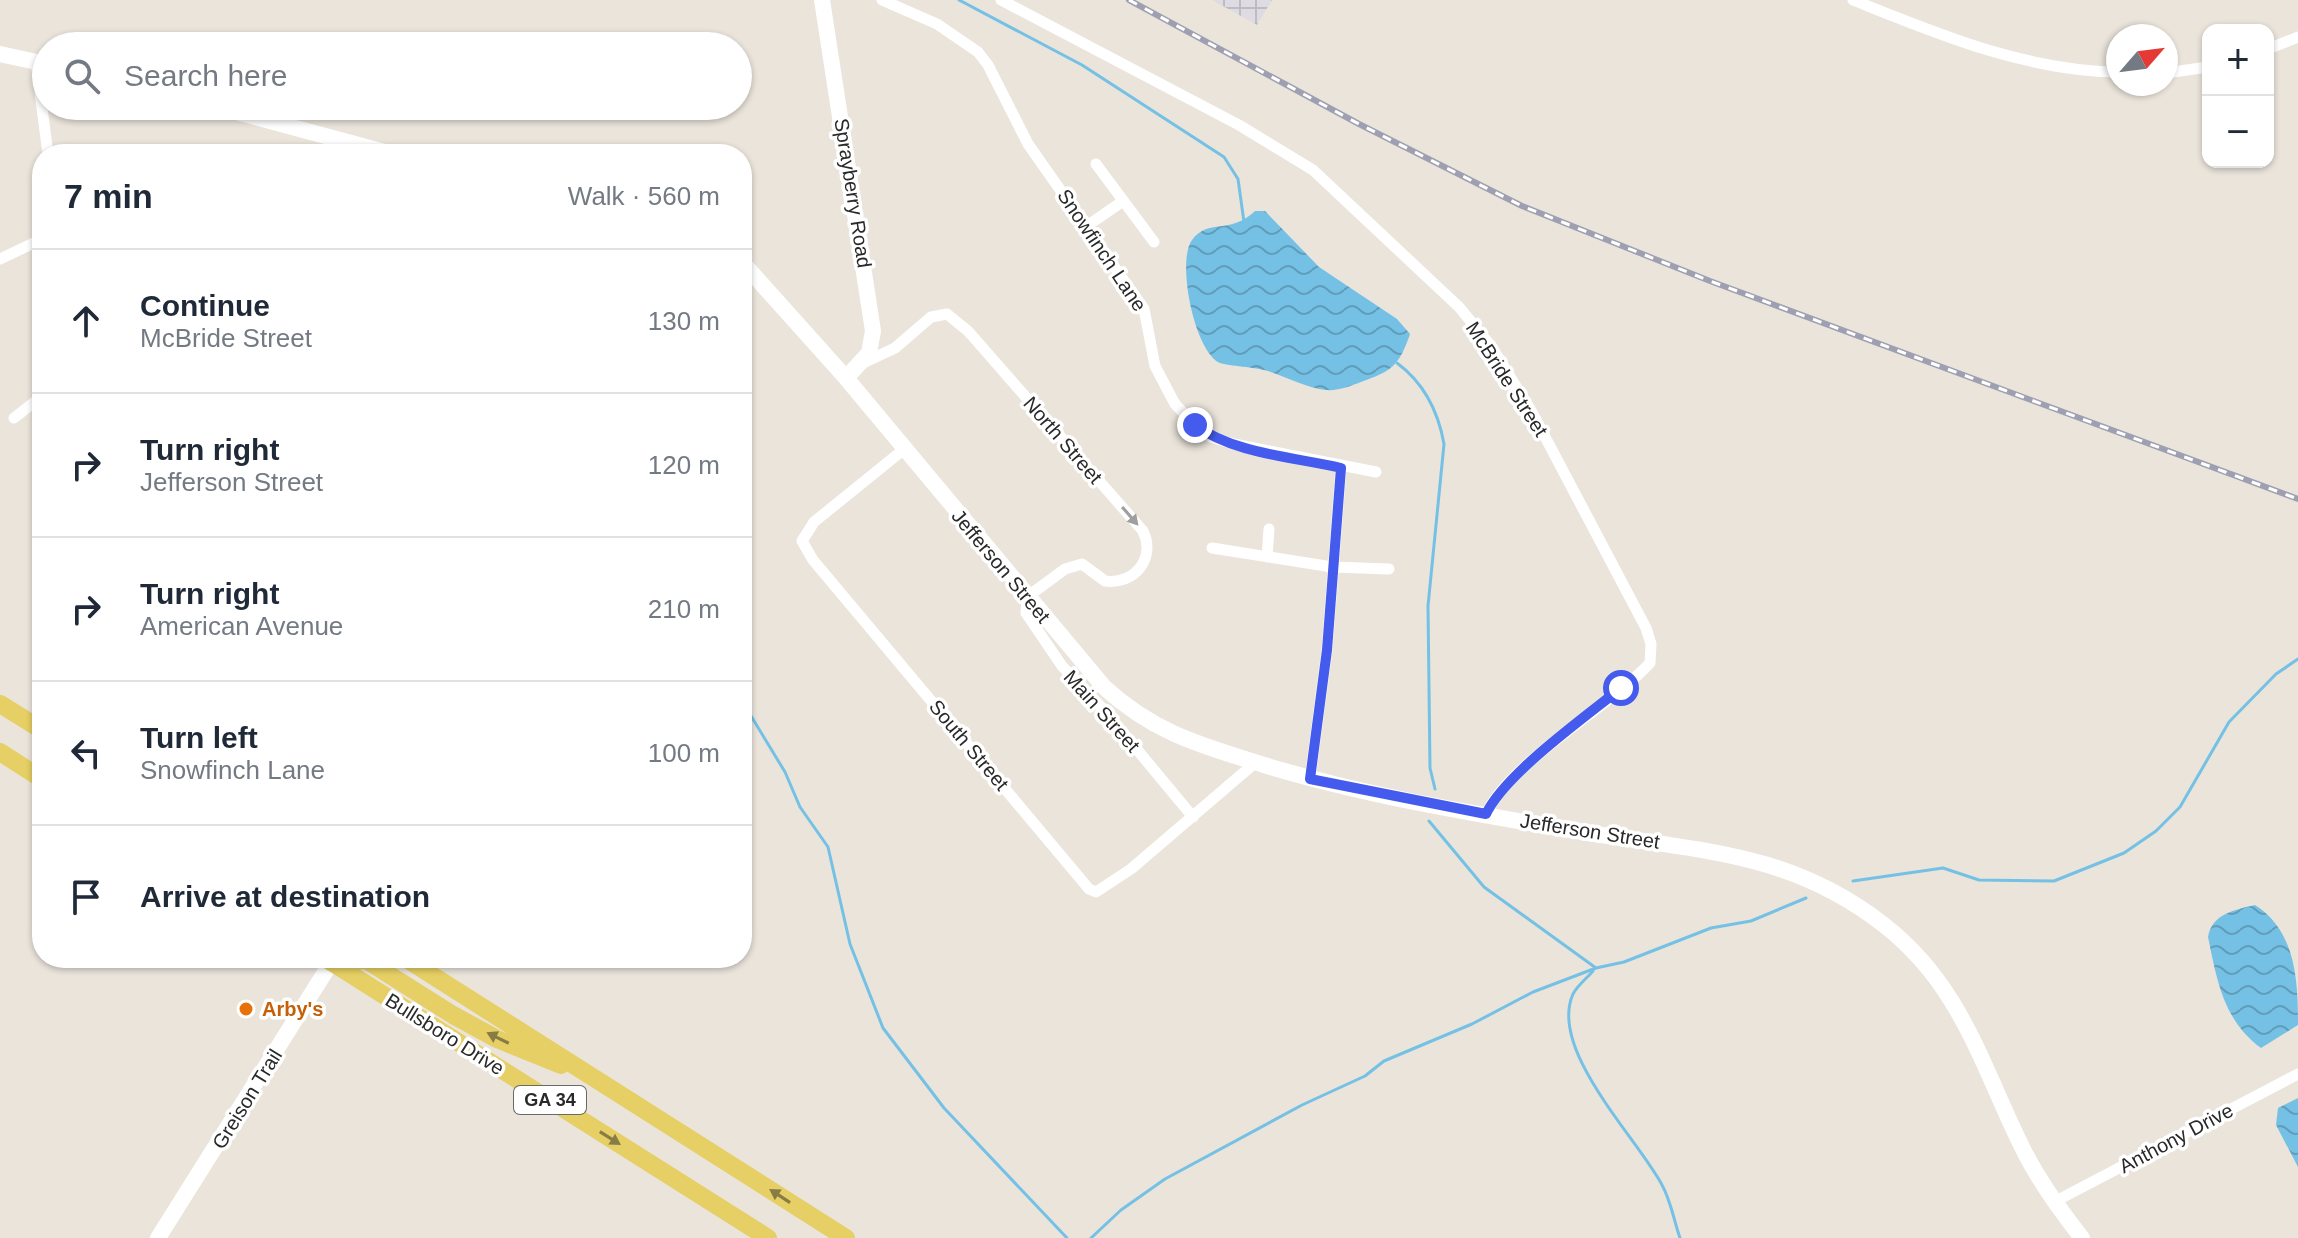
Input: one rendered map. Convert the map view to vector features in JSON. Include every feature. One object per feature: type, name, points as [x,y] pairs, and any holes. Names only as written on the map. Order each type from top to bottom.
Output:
[{"type":"main road","points":[[0,704],[32,724]]},
{"type":"main road","points":[[0,752],[32,773]]},
{"type":"main road","name":"Bullsboro Drive","points":[[344,968],[768,1238]]},
{"type":"main road","points":[[379,968],[497,1039],[596,1078]]},
{"type":"main road","name":"GA 34","points":[[421,968],[846,1238]]},
{"type":"street","name":"Sprayberry Road","points":[[822,0],[870,298],[872,340],[861,364]]},
{"type":"street","name":"Snowfinch Lane","points":[[882,0],[937,24],[978,52],[988,65],[1028,144],[1144,309],[1155,366],[1175,404],[1195,425],[1211,437],[1234,444],[1341,468],[1376,472]]},
{"type":"street","name":"McBride Street","points":[[1001,0],[1239,125],[1313,170],[1459,307],[1491,346],[1533,414],[1646,628],[1651,644],[1650,663],[1516,777],[1492,801],[1486,814]]},
{"type":"street","points":[[1853,0],[1978,48],[2074,71],[2106,72]]},
{"type":"street","points":[[2274,47],[2298,37]]},
{"type":"street","points":[[0,54],[32,61]]},
{"type":"street","points":[[2178,71],[2202,68]]},
{"type":"street","points":[[45,120],[47,144]]},
{"type":"street","points":[[266,120],[355,144]]},
{"type":"street","points":[[1096,164],[1154,242]]},
{"type":"street","points":[[1087,226],[1123,201]]},
{"type":"street","points":[[0,259],[32,244]]},
{"type":"street","name":"Jefferson Street","points":[[752,273],[846,378],[1104,687],[1132,712],[1194,744],[1310,779],[1486,814],[1744,857],[1789,869],[1839,892],[1886,926],[1942,983],[1976,1039],[2022,1147],[2054,1202],[2082,1238]]},
{"type":"street","name":"North Street","points":[[861,364],[895,348],[939,313],[947,314],[968,331],[1143,531],[1148,553],[1144,564],[1123,580],[1105,581],[1089,567],[1076,563],[1027,597]]},
{"type":"street","points":[[846,378],[861,364]]},
{"type":"street","points":[[14,418],[32,404]]},
{"type":"street","name":"South Street","points":[[903,450],[814,522],[802,541],[809,554],[1089,889],[1096,892],[1105,888],[1256,762]]},
{"type":"street","points":[[1310,779],[1327,650],[1341,468]]},
{"type":"street","points":[[1267,557],[1269,529]]},
{"type":"street","points":[[1212,548],[1332,567],[1389,569]]},
{"type":"street","name":"Main Street","points":[[1027,597],[1026,613],[1062,666],[1105,711],[1193,817]]},
{"type":"street","name":"Greison Trail","points":[[158,1238],[324,968]]},
{"type":"street","name":"Anthony Drive","points":[[2054,1202],[2298,1074]]},
{"type":"shaded area","points":[[1212,0],[1272,0],[1257,25]]},
{"type":"water","points":[[1255,211],[1265,211],[1319,267],[1397,319],[1410,334],[1393,366],[1353,385],[1326,390],[1268,371],[1220,363],[1211,356],[1203,343],[1191,306],[1187,286],[1188,251],[1198,233],[1237,223]]},
{"type":"water","points":[[2255,905],[2269,916],[2287,943],[2295,975],[2298,1008],[2298,1025],[2261,1048],[2248,1037],[2230,1012],[2219,984],[2208,937],[2219,918]]},
{"type":"water","points":[[2298,1098],[2298,1167],[2276,1125],[2278,1108]]},
{"type":"waterway","points":[[959,0],[1082,65],[1224,157],[1238,179],[1244,222]]},
{"type":"waterway","points":[[1397,363],[1415,379],[1428,398],[1444,444],[1428,606],[1430,768],[1435,789]]},
{"type":"waterway","points":[[1853,881],[1943,868],[1979,880],[2054,881],[2124,853],[2156,831],[2180,807],[2229,722],[2276,674],[2298,659]]},
{"type":"waterway","points":[[752,718],[785,772],[800,807],[828,847],[850,944],[883,1028],[944,1108],[1067,1238]]},
{"type":"waterway","points":[[1429,821],[1484,887],[1596,968]]},
{"type":"waterway","points":[[1091,1238],[1121,1210],[1165,1179],[1302,1105],[1365,1076],[1384,1061],[1472,1024],[1533,992],[1596,968],[1624,962],[1711,928],[1751,921],[1806,898]]},
{"type":"waterway","points":[[1593,971],[1573,994],[1569,1016],[1573,1041],[1599,1093],[1662,1185],[1680,1238]]},
{"type":"railway","points":[[1129,0],[1359,124],[1522,206],[1710,281],[2298,499]]},
{"type":"place","name":"Arby's","points":[[246,1009]]},
{"type":"route","points":[[1195,425],[1211,437],[1234,444],[1341,468],[1327,650],[1310,779],[1398,799],[1486,814],[1492,801],[1516,777],[1621,688]]}]
